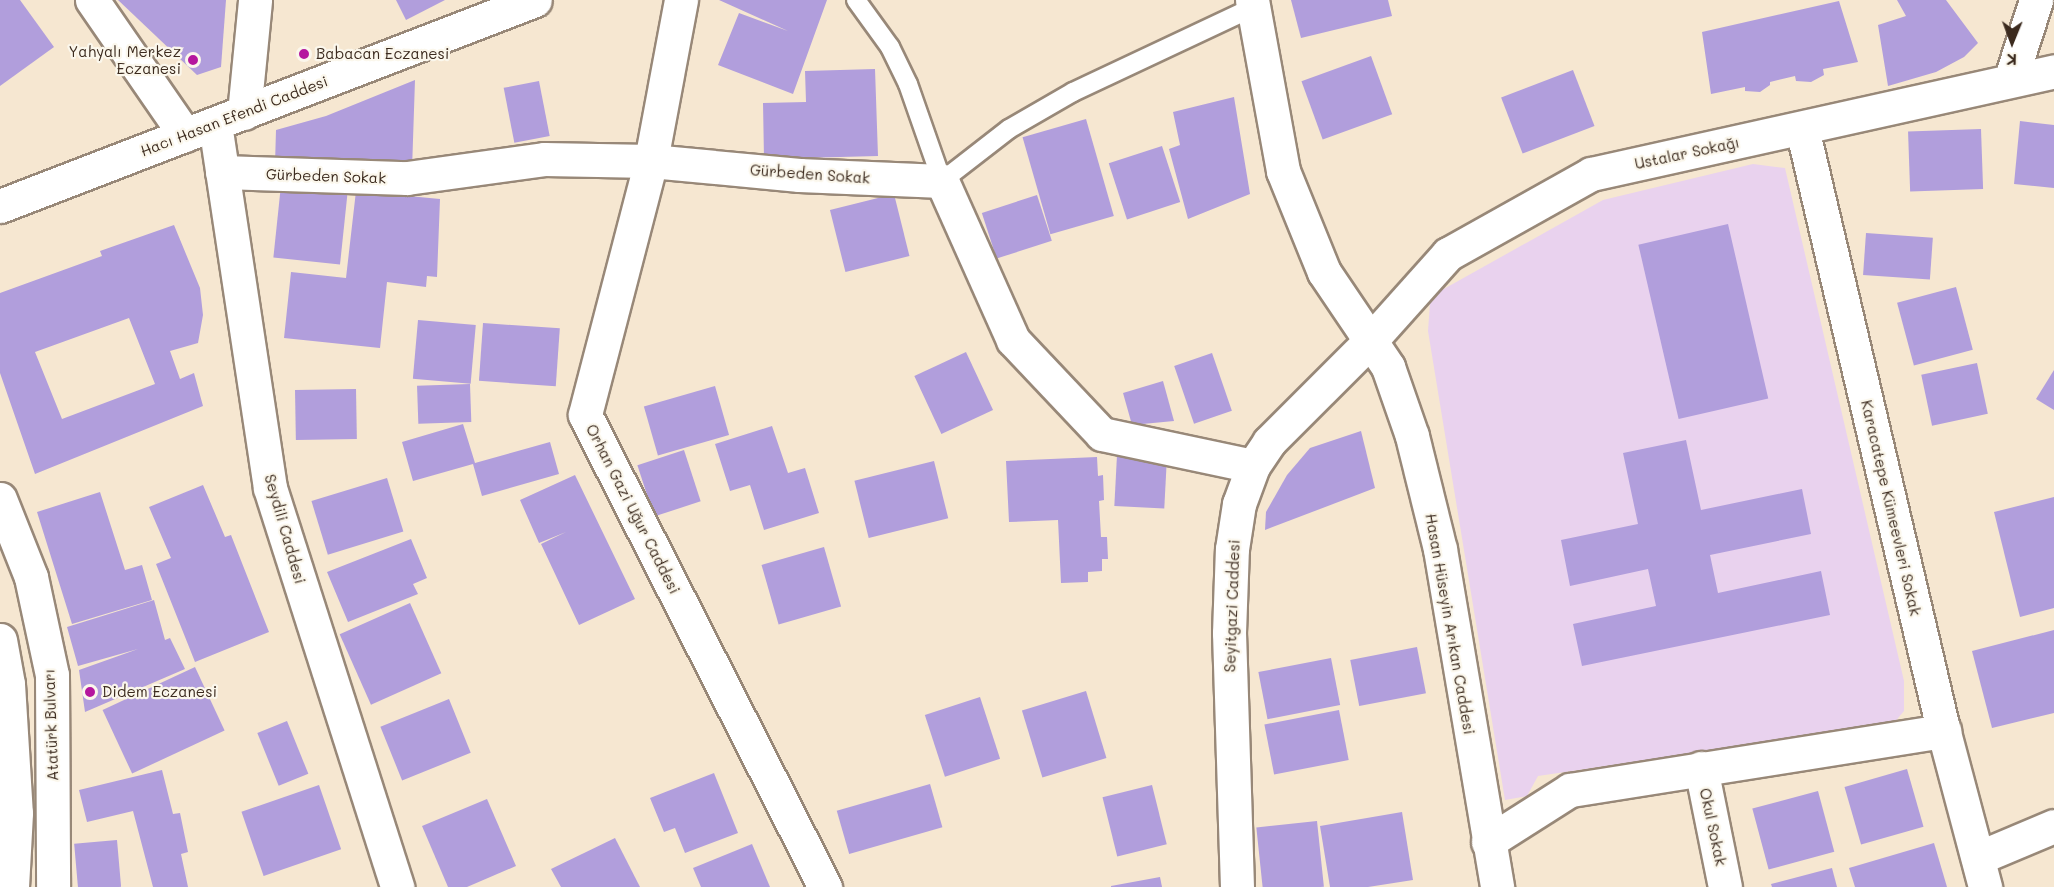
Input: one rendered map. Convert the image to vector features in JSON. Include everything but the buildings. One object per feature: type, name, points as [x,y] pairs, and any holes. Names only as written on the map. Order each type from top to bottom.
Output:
[{"type":"street","points":[[92,0],[185,135]]},
{"type":"street","name":"Seydili Caddesi","points":[[255,0],[229,118],[222,172],[270,488],[397,887]]},
{"type":"street","name":"Hacı Hasan Efendi Caddesi","points":[[0,206],[535,0]]},
{"type":"street","name":"Orhan Gazi Uğur Caddesi","points":[[681,0],[651,161],[585,415],[825,887]]},
{"type":"street","points":[[2011,78],[2036,0]]},
{"type":"street","name":"Hasan Hüseyin Arıkan Caddesi","points":[[1253,3],[1268,107],[1283,171],[1324,272],[1372,339],[1397,389],[1440,549],[1497,887]]},
{"type":"street","name":"Ustalar Sokağı","points":[[1372,339],[1448,254],[1591,174],[1802,128],[2011,78],[2054,71]]},
{"type":"street","name":"Karacatepe Kümeevleri Sokak","points":[[1802,128],[1944,731],[1982,872]]},
{"type":"street","name":"Gürbeden Sokak","points":[[222,172],[408,178],[544,159],[651,161],[799,175],[942,181]]},
{"type":"street","points":[[942,181],[1013,340],[1102,434],[1253,466]]},
{"type":"street","name":"Seyitgazi Caddesi","points":[[1237,887],[1229,645],[1232,549],[1239,504],[1253,466],[1269,442],[1372,339]]},
{"type":"street","name":"Atatürk Bulvarı","points":[[0,499],[31,578],[52,675],[53,887]]},
{"type":"street","points":[[0,640],[8,684],[16,813],[12,887]]},
{"type":"street","points":[[1488,842],[1570,790],[1944,731]]},
{"type":"street","name":"Okul Sokak","points":[[1701,768],[1725,887]]},
{"type":"street","points":[[1982,872],[2054,826]]},
{"type":"lane","points":[[856,0],[890,47],[903,75],[942,181],[1009,129],[1073,92],[1253,3]]},
{"type":"shaded area","points":[[1753,164],[1785,168],[1904,681],[1904,711],[1893,724],[1538,776],[1527,796],[1505,800],[1428,331],[1430,303],[1442,290],[1603,200]]},
{"type":"place","name":"Babacan Eczanesi","points":[[304,54]]},
{"type":"place","name":"Yahyalı Merkez Eczanesi","points":[[193,60]]},
{"type":"place","name":"Didem Eczanesi","points":[[90,692]]}]
